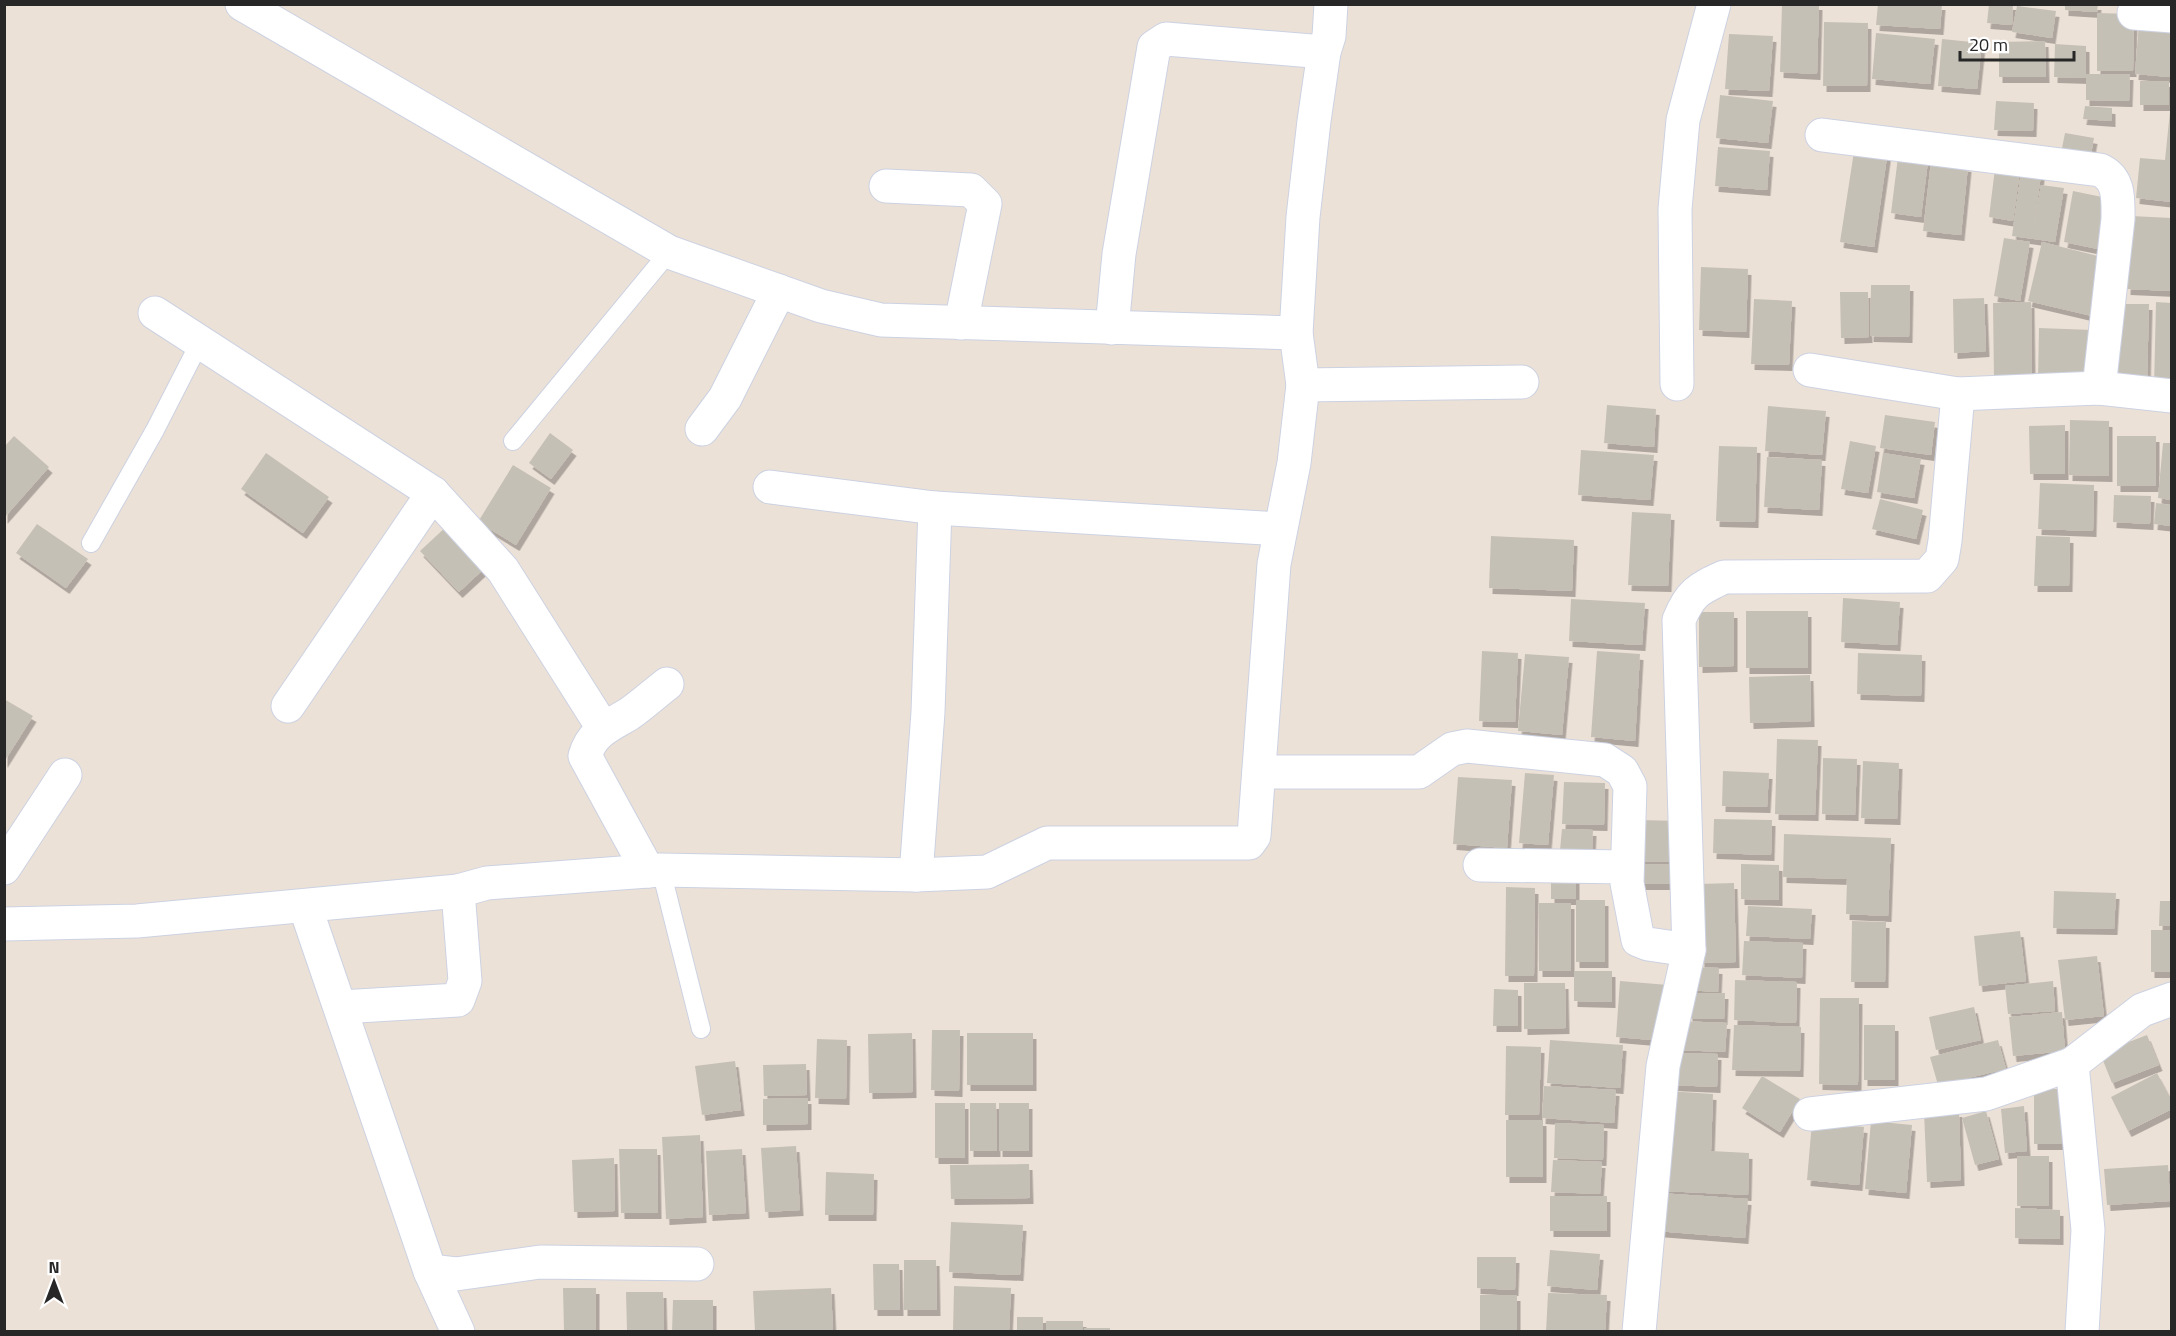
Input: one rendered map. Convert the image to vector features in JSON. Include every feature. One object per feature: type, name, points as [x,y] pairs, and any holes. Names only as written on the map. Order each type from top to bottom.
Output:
[{"type":"street","points":[[242,4],[669,252],[821,306],[881,320],[1296,333]]},
{"type":"street","points":[[4,924],[137,921],[458,891],[487,882],[655,871],[916,875],[987,872],[1047,843],[1249,843],[1254,836],[1274,564],[1294,463],[1303,386],[1296,333],[1303,217],[1324,52],[1329,36],[1331,4]]},
{"type":"street","points":[[1677,384],[1675,209],[1683,120],[1714,4]]},
{"type":"street","points":[[2134,13],[2172,16]]},
{"type":"street","points":[[1112,328],[1119,254],[1154,47],[1166,39],[1324,52]]},
{"type":"street","points":[[1822,135],[2100,170],[2109,174],[2117,192],[2118,219],[2099,388]]},
{"type":"street","points":[[886,186],[972,190],[986,204],[961,323]]},
{"type":"street","points":[[702,429],[725,398],[779,291]]},
{"type":"street","points":[[155,313],[433,493],[502,570],[603,728]]},
{"type":"street","points":[[1810,370],[1958,394],[2099,388],[2172,396]]},
{"type":"street","points":[[1303,386],[1522,382]]},
{"type":"street","points":[[1639,1332],[1663,1066],[1689,950],[1679,620],[1687,600],[1697,590],[1724,577],[1926,576],[1942,559],[1945,542],[1958,394]]},
{"type":"street","points":[[770,487],[935,508],[1280,529]]},
{"type":"street","points":[[288,706],[433,493]]},
{"type":"street","points":[[916,875],[928,712],[935,508]]},
{"type":"street","points":[[655,871],[585,756],[588,745],[603,728],[629,713],[667,684]]},
{"type":"street","points":[[1259,772],[1419,772],[1452,749],[1467,746],[1605,759],[1622,771],[1630,786],[1626,867],[1638,940],[1648,944],[1689,950]]},
{"type":"street","points":[[4,868],[65,775]]},
{"type":"street","points":[[1480,865],[1626,867]]},
{"type":"street","points":[[341,1007],[458,1000],[465,981],[458,891]]},
{"type":"street","points":[[304,906],[341,1007],[430,1270],[458,1332]]},
{"type":"street","points":[[1810,1114],[1986,1094],[2072,1064],[2142,1010],[2172,999]]},
{"type":"street","points":[[2072,1064],[2088,1230],[2082,1332]]},
{"type":"street","points":[[430,1270],[456,1274],[540,1262],[697,1264]]},
{"type":"lane","points":[[513,441],[669,252]]},
{"type":"lane","points":[[91,543],[155,430],[200,342]]},
{"type":"lane","points":[[655,871],[700,1029]]},
{"type":"building","points":[[1782,4],[1819,4],[1817,74],[1780,72]]},
{"type":"building","points":[[1878,4],[1942,4],[1940,29],[1876,25]]},
{"type":"building","points":[[1989,4],[2013,4],[2012,25],[1987,23]]},
{"type":"building","points":[[2065,4],[2098,4],[2097,12],[2065,10]]},
{"type":"building","points":[[2017,6],[2056,11],[2052,38],[2012,32]]},
{"type":"building","points":[[2097,13],[2134,14],[2133,71],[2097,71]]},
{"type":"building","points":[[1824,22],[1868,23],[1867,86],[1823,86]]},
{"type":"building","points":[[2139,23],[2172,25],[2170,77],[2135,74]]},
{"type":"building","points":[[1876,33],[1935,39],[1930,84],[1872,79]]},
{"type":"building","points":[[1729,34],[1773,36],[1769,91],[1725,89]]},
{"type":"building","points":[[1942,39],[1982,43],[1977,89],[1938,86]]},
{"type":"building","points":[[2045,41],[2046,77],[1999,77],[1999,42]]},
{"type":"building","points":[[2055,44],[2086,46],[2086,74],[2130,74],[2129,101],[2086,100],[2086,78],[2054,77]]},
{"type":"building","points":[[2140,81],[2169,81],[2169,105],[2140,105]]},
{"type":"building","points":[[1720,95],[1773,101],[1768,143],[1716,138]]},
{"type":"building","points":[[1996,101],[2034,103],[2033,131],[1994,130]]},
{"type":"building","points":[[2085,106],[2112,108],[2112,121],[2083,119]]},
{"type":"building","points":[[2170,111],[2172,202],[2136,198],[2140,158],[2165,160]]},
{"type":"building","points":[[2065,133],[2094,138],[2090,159],[2061,153]]},
{"type":"building","points":[[1855,145],[1888,150],[1874,247],[1840,242]]},
{"type":"building","points":[[1718,147],[1770,151],[1767,190],[1715,186]]},
{"type":"building","points":[[1899,149],[1929,153],[1921,217],[1891,213]]},
{"type":"building","points":[[1996,160],[2021,163],[2013,221],[1989,217]]},
{"type":"building","points":[[1931,162],[1968,166],[1961,235],[1923,231]]},
{"type":"building","points":[[2022,165],[2042,168],[2033,231],[2041,185],[2064,188],[2055,242],[2012,236]]},
{"type":"building","points":[[2073,191],[2107,198],[2098,249],[2064,242]]},
{"type":"building","points":[[2131,216],[2172,218],[2172,291],[2127,289]]},
{"type":"building","points":[[2004,238],[2030,242],[2020,301],[1994,296]]},
{"type":"building","points":[[2042,242],[2106,258],[2092,316],[2028,301]]},
{"type":"building","points":[[1701,267],[1748,269],[1746,332],[1699,330]]},
{"type":"building","points":[[1871,285],[1910,285],[1909,337],[1870,336]]},
{"type":"building","points":[[1840,292],[1868,292],[1869,337],[1841,338]]},
{"type":"building","points":[[1984,298],[1986,351],[1954,353],[1953,299]]},
{"type":"building","points":[[1754,299],[1792,301],[1789,365],[1751,364]]},
{"type":"building","points":[[2031,302],[2032,380],[1994,381],[1993,303]]},
{"type":"building","points":[[2156,302],[2172,303],[2172,388],[2154,387]]},
{"type":"building","points":[[2119,304],[2149,304],[2147,382],[2118,382]]},
{"type":"building","points":[[2039,328],[2093,330],[2092,382],[2038,380]]},
{"type":"building","points":[[1607,405],[1656,409],[1654,447],[1604,443]]},
{"type":"building","points":[[1768,406],[1826,411],[1822,455],[1765,451]]},
{"type":"building","points":[[1885,415],[1935,422],[1931,455],[1880,448]]},
{"type":"building","points":[[2070,420],[2109,421],[2109,476],[2069,475]]},
{"type":"building","points":[[2065,425],[2065,474],[2030,474],[2029,426]]},
{"type":"building","points":[[550,433],[573,450],[551,479],[529,463]]},
{"type":"building","points":[[14,436],[49,467],[4,518],[4,447]]},
{"type":"building","points":[[2117,436],[2156,436],[2156,486],[2117,486]]},
{"type":"building","points":[[1850,441],[1876,446],[1868,493],[1841,489]]},
{"type":"building","points":[[2163,443],[2172,443],[2172,500],[2158,498]]},
{"type":"building","points":[[1719,446],[1757,447],[1755,522],[1716,521]]},
{"type":"building","points":[[1581,450],[1654,455],[1650,500],[1578,495]]},
{"type":"building","points":[[266,453],[329,497],[303,533],[241,489]]},
{"type":"building","points":[[1883,453],[1921,459],[1914,498],[1877,492]]},
{"type":"building","points":[[1767,457],[1822,460],[1819,510],[1764,507]]},
{"type":"building","points":[[513,465],[551,488],[516,545],[478,522]]},
{"type":"building","points":[[2040,483],[2094,485],[2093,531],[2038,529]]},
{"type":"building","points":[[2114,495],[2151,496],[2150,524],[2113,522]]},
{"type":"building","points":[[1880,499],[1923,510],[1916,539],[1872,529]]},
{"type":"building","points":[[2156,503],[2172,505],[2172,526],[2154,524]]},
{"type":"building","points":[[1632,512],[1671,514],[1668,586],[1628,585]]},
{"type":"building","points":[[37,524],[88,559],[66,588],[16,553]]},
{"type":"building","points":[[448,525],[487,566],[459,592],[420,551]]},
{"type":"building","points":[[1491,536],[1574,540],[1572,591],[1489,588]]},
{"type":"building","points":[[2036,536],[2070,537],[2069,586],[2034,586]]},
{"type":"building","points":[[1843,598],[1900,602],[1897,645],[1841,642]]},
{"type":"building","points":[[1571,599],[1645,603],[1642,645],[1569,641]]},
{"type":"building","points":[[1746,611],[1808,611],[1808,668],[1746,668]]},
{"type":"building","points":[[1699,612],[1734,612],[1734,666],[1699,667]]},
{"type":"building","points":[[1482,651],[1518,653],[1515,722],[1479,721]]},
{"type":"building","points":[[1597,651],[1640,654],[1635,741],[1591,737]]},
{"type":"building","points":[[1858,653],[1922,655],[1921,696],[1857,694]]},
{"type":"building","points":[[1525,654],[1569,657],[1562,735],[1518,731]]},
{"type":"building","points":[[1810,675],[1811,721],[1750,723],[1749,677]]},
{"type":"building","points":[[4,699],[33,716],[4,762]]},
{"type":"building","points":[[1777,739],[1818,740],[1815,815],[1775,814]]},
{"type":"building","points":[[1823,758],[1857,759],[1855,815],[1822,814]]},
{"type":"building","points":[[1863,761],[1899,763],[1897,819],[1861,818]]},
{"type":"building","points":[[1723,771],[1769,773],[1767,807],[1722,806]]},
{"type":"building","points":[[1525,773],[1554,775],[1548,845],[1519,843]]},
{"type":"building","points":[[1458,777],[1512,780],[1507,848],[1453,844]]},
{"type":"building","points":[[1564,782],[1605,783],[1604,825],[1562,824]]},
{"type":"building","points":[[1714,819],[1772,820],[1771,855],[1713,853]]},
{"type":"building","points":[[1637,820],[1683,821],[1683,862],[1636,862]]},
{"type":"building","points":[[1562,829],[1593,830],[1592,851],[1560,850]]},
{"type":"building","points":[[1784,834],[1891,838],[1888,916],[1846,914],[1847,879],[1783,877]]},
{"type":"building","points":[[1637,864],[1685,865],[1685,884],[1637,884]]},
{"type":"building","points":[[1741,864],[1779,865],[1779,900],[1741,899]]},
{"type":"building","points":[[1551,875],[1576,875],[1576,899],[1551,899]]},
{"type":"building","points":[[1734,883],[1736,962],[1701,963],[1698,884]]},
{"type":"building","points":[[1506,887],[1535,888],[1534,976],[1505,976]]},
{"type":"building","points":[[2054,891],[2116,893],[2114,929],[2053,928]]},
{"type":"building","points":[[1576,900],[1605,900],[1605,962],[1576,962]]},
{"type":"building","points":[[2160,901],[2172,901],[2172,926],[2159,926]]},
{"type":"building","points":[[1539,903],[1571,903],[1571,971],[1539,971]]},
{"type":"building","points":[[1748,906],[1812,909],[1810,939],[1746,936]]},
{"type":"building","points":[[1852,921],[1886,922],[1885,982],[1851,982]]},
{"type":"building","points":[[2151,930],[2172,930],[2172,972],[2151,972]]},
{"type":"building","points":[[2020,931],[2026,981],[1979,986],[1974,936]]},
{"type":"building","points":[[1744,941],[1803,943],[1802,978],[1742,975]]},
{"type":"building","points":[[2097,956],[2104,1016],[2065,1020],[2058,960]]},
{"type":"building","points":[[1689,967],[1719,968],[1718,992],[1687,990]]},
{"type":"building","points":[[1574,971],[1612,971],[1612,1002],[1574,1001]]},
{"type":"building","points":[[1735,980],[1797,982],[1796,1023],[1734,1020]]},
{"type":"building","points":[[1620,981],[1668,985],[1664,1041],[1616,1037]]},
{"type":"building","points":[[2053,981],[2055,1011],[2008,1014],[2005,986]]},
{"type":"building","points":[[1524,983],[1565,983],[1566,1028],[1524,1029]]},
{"type":"building","points":[[1494,989],[1518,990],[1518,1026],[1493,1026]]},
{"type":"building","points":[[1689,993],[1725,993],[1724,1019],[1689,1019]]},
{"type":"building","points":[[1820,998],[1859,998],[1858,1085],[1819,1084]]},
{"type":"building","points":[[1974,1007],[1981,1040],[1936,1050],[1929,1017]]},
{"type":"building","points":[[2062,1012],[2065,1051],[2013,1056],[2009,1017]]},
{"type":"building","points":[[1678,1021],[1727,1023],[1725,1052],[1677,1050]]},
{"type":"building","points":[[1734,1025],[1801,1027],[1800,1071],[1732,1070]]},
{"type":"building","points":[[1864,1025],[1895,1025],[1895,1080],[1864,1080]]},
{"type":"building","points":[[932,1030],[960,1030],[959,1091],[931,1090]]},
{"type":"building","points":[[912,1033],[913,1092],[869,1093],[868,1034]]},
{"type":"building","points":[[967,1033],[1033,1033],[1033,1085],[967,1085]]},
{"type":"building","points":[[2147,1035],[2159,1065],[2112,1083],[2100,1053]]},
{"type":"building","points":[[817,1039],[847,1040],[846,1099],[815,1098]]},
{"type":"building","points":[[1550,1040],[1623,1045],[1620,1088],[1547,1083]]},
{"type":"building","points":[[1998,1040],[2006,1069],[1938,1085],[1930,1057]]},
{"type":"building","points":[[1506,1046],[1541,1047],[1539,1115],[1505,1115]]},
{"type":"building","points":[[1672,1053],[1718,1054],[1717,1087],[1671,1085]]},
{"type":"building","points":[[735,1061],[741,1110],[702,1115],[695,1066]]},
{"type":"building","points":[[806,1064],[807,1095],[764,1096],[763,1065]]},
{"type":"building","points":[[2157,1073],[2172,1101],[2172,1109],[2128,1131],[2111,1097]]},
{"type":"building","points":[[1762,1076],[1800,1099],[1780,1132],[1742,1108]]},
{"type":"building","points":[[1544,1086],[1616,1090],[1614,1123],[1542,1118]]},
{"type":"building","points":[[2034,1089],[2071,1089],[2071,1144],[2034,1144]]},
{"type":"building","points":[[1667,1091],[1713,1094],[1711,1151],[1749,1153],[1748,1195],[1663,1191]]},
{"type":"building","points":[[808,1098],[808,1124],[763,1125],[763,1099]]},
{"type":"building","points":[[935,1103],[965,1103],[965,1158],[935,1158]]},
{"type":"building","points":[[970,1103],[996,1103],[997,1151],[970,1151]]},
{"type":"building","points":[[999,1103],[1029,1103],[1029,1151],[999,1151]]},
{"type":"building","points":[[2024,1106],[2027,1151],[2005,1153],[2001,1109]]},
{"type":"building","points":[[1959,1111],[1961,1180],[1927,1182],[1924,1112]]},
{"type":"building","points":[[1986,1111],[1999,1159],[1975,1165],[1962,1118]]},
{"type":"building","points":[[1506,1120],[1543,1120],[1543,1177],[1506,1177]]},
{"type":"building","points":[[1871,1121],[1912,1125],[1906,1193],[1865,1189]]},
{"type":"building","points":[[1812,1122],[1864,1127],[1859,1185],[1807,1180]]},
{"type":"building","points":[[1555,1123],[1604,1125],[1603,1160],[1554,1158]]},
{"type":"building","points":[[700,1135],[703,1217],[666,1219],[662,1137]]},
{"type":"building","points":[[796,1146],[800,1210],[765,1212],[761,1148]]},
{"type":"building","points":[[619,1149],[657,1149],[658,1213],[621,1213]]},
{"type":"building","points":[[742,1149],[746,1213],[709,1215],[706,1151]]},
{"type":"building","points":[[2017,1156],[2049,1156],[2049,1206],[2017,1206]]},
{"type":"building","points":[[614,1158],[615,1211],[574,1212],[572,1160]]},
{"type":"building","points":[[1553,1160],[1602,1162],[1600,1194],[1551,1192]]},
{"type":"building","points":[[1029,1164],[1030,1198],[951,1199],[950,1165]]},
{"type":"building","points":[[2168,1165],[2170,1201],[2107,1205],[2104,1169]]},
{"type":"building","points":[[826,1172],[874,1174],[873,1215],[825,1215]]},
{"type":"building","points":[[1659,1193],[1748,1199],[1745,1238],[1656,1231]]},
{"type":"building","points":[[1550,1196],[1607,1196],[1607,1231],[1550,1231]]},
{"type":"building","points":[[2015,1208],[2060,1210],[2060,1239],[2015,1238]]},
{"type":"building","points":[[951,1222],[1023,1225],[1020,1275],[949,1272]]},
{"type":"building","points":[[1550,1250],[1600,1254],[1597,1290],[1547,1286]]},
{"type":"building","points":[[1477,1257],[1516,1257],[1515,1290],[1477,1288]]},
{"type":"building","points":[[904,1260],[936,1260],[937,1310],[904,1310]]},
{"type":"building","points":[[873,1264],[899,1264],[900,1310],[874,1310]]},
{"type":"building","points":[[954,1286],[1011,1288],[1009,1332],[953,1332]]},
{"type":"building","points":[[563,1288],[596,1288],[596,1332],[564,1332]]},
{"type":"building","points":[[831,1288],[833,1332],[755,1332],[753,1291]]},
{"type":"building","points":[[626,1292],[663,1292],[664,1332],[627,1332]]},
{"type":"building","points":[[1548,1293],[1607,1295],[1605,1332],[1546,1332]]},
{"type":"building","points":[[1480,1295],[1517,1295],[1517,1332],[1480,1332]]},
{"type":"building","points":[[673,1300],[713,1300],[713,1332],[672,1332]]},
{"type":"building","points":[[1017,1317],[1043,1317],[1043,1332],[1017,1332]]},
{"type":"building","points":[[1046,1321],[1083,1321],[1083,1332],[1046,1332]]},
{"type":"building","points":[[1084,1328],[1110,1328],[1110,1332],[1084,1332]]}]
